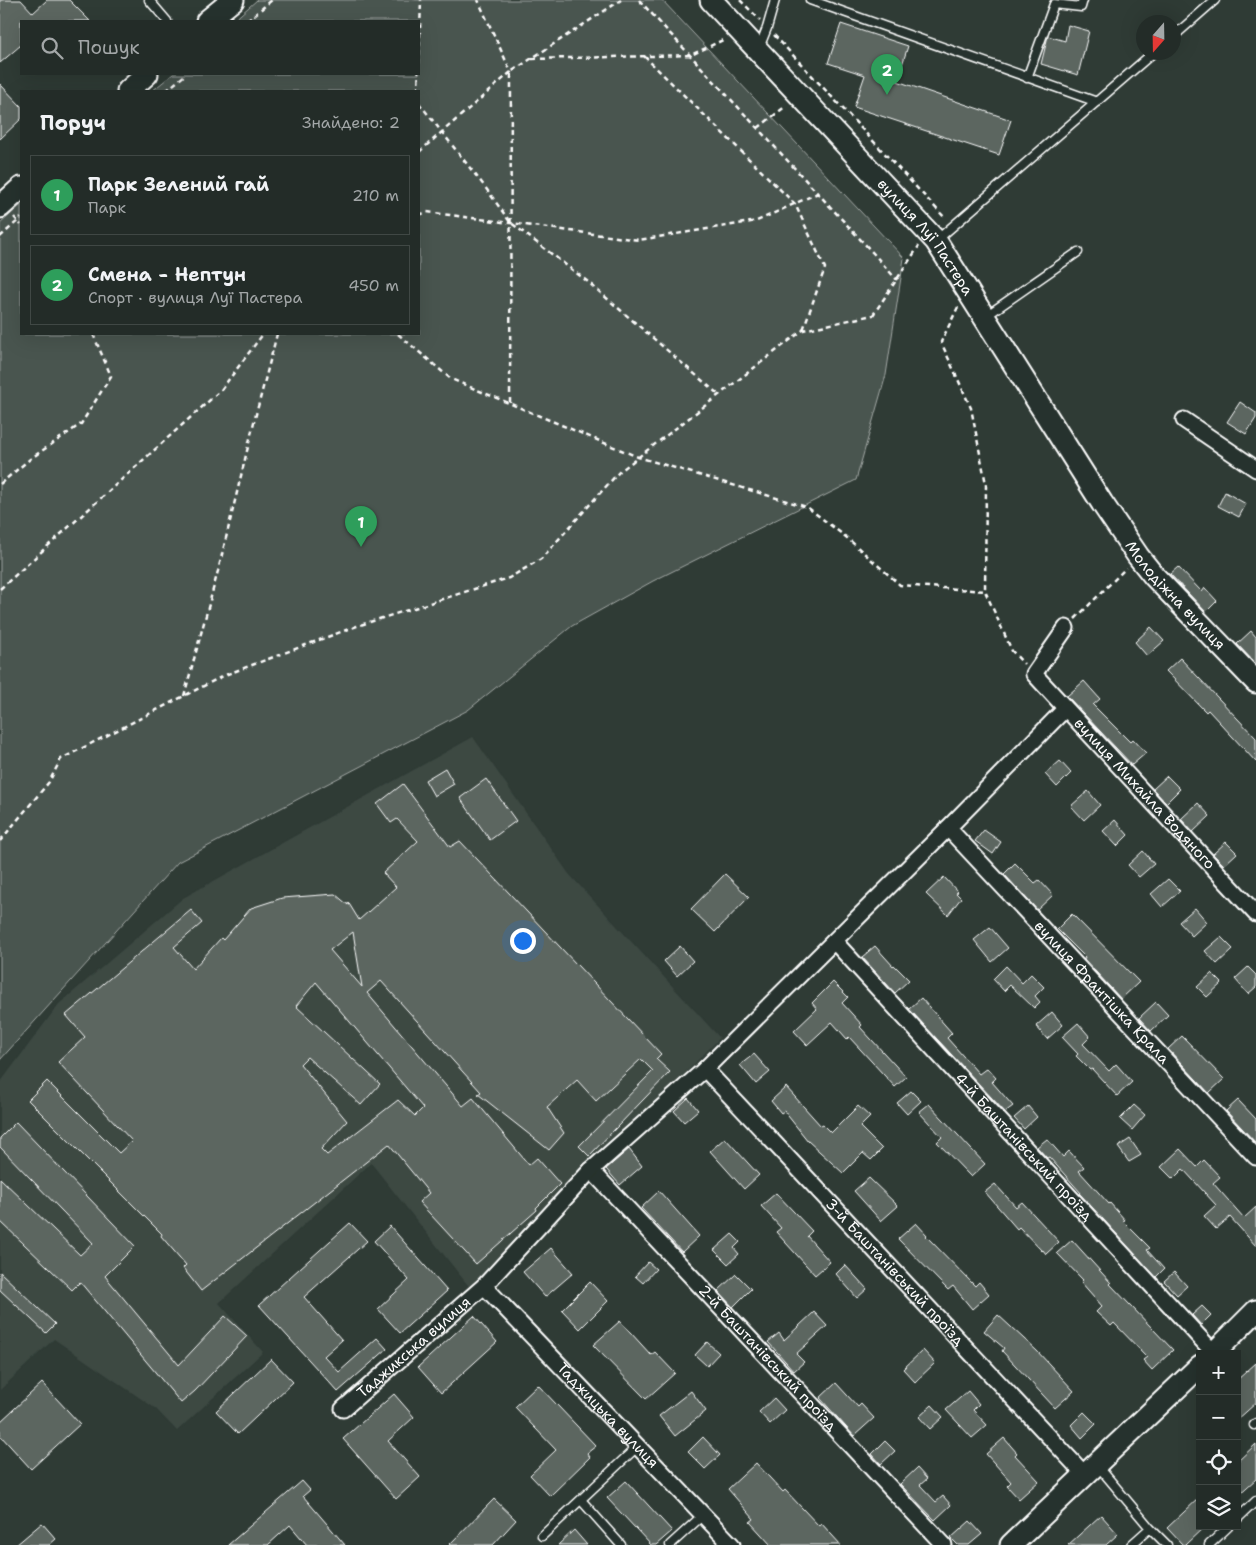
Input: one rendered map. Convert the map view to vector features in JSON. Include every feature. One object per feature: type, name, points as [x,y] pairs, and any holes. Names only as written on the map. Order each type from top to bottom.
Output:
[{"type":"street","points":[[208,20],[233,0]]},
{"type":"street","name":"вулиця Луї Пастера","points":[[711,0],[932,237],[1102,503]]},
{"type":"street","points":[[129,90],[146,75]]},
{"type":"street","points":[[0,207],[20,189]]},
{"type":"street","points":[[1184,420],[1256,469]]},
{"type":"street","name":"Молодіжна вулиця","points":[[1102,503],[1154,576],[1256,682]]},
{"type":"street","points":[[1034,674],[1066,628]]},
{"type":"street","name":"вулиця Михайла Водяного","points":[[1034,674],[1256,914]]},
{"type":"street","name":"Таджикська вулиця","points":[[343,1409],[484,1286],[591,1170],[705,1069],[948,828],[1064,708]]},
{"type":"street","name":"вулиця Франтішка Крала","points":[[948,828],[1256,1157]]},
{"type":"street","name":"4-й Баштанівський проїзд","points":[[834,940],[1202,1350]]},
{"type":"street","name":"3-й Баштанівський проїзд","points":[[705,1069],[1091,1470]]},
{"type":"street","name":"2-й Баштанівський проїзд","points":[[591,1170],[944,1545]]},
{"type":"street","name":"Таджицька вулиця","points":[[484,1286],[732,1545]]},
{"type":"street","points":[[1217,1350],[1256,1312]]},
{"type":"street","points":[[1011,1545],[1196,1370]]},
{"type":"lane","points":[[149,0],[166,20]]},
{"type":"lane","points":[[758,50],[776,0]]},
{"type":"lane","points":[[810,0],[1097,102]]},
{"type":"lane","points":[[1027,78],[1052,2],[1081,7],[1083,0]]},
{"type":"lane","points":[[1181,30],[1215,0]]},
{"type":"lane","points":[[932,237],[953,226],[1145,60]]},
{"type":"lane","points":[[984,317],[1078,252]]},
{"type":"lane","points":[[542,1536],[638,1446]]},
{"type":"lane","points":[[1091,1470],[1167,1545]]},
{"type":"lane","points":[[581,1500],[621,1545]]},
{"type":"lane","points":[[1241,1515],[1256,1501]]},
{"type":"lane","points":[[670,1545],[703,1515]]},
{"type":"lane","points":[[1131,1545],[1150,1528]]},
{"type":"lane","points":[[1209,1545],[1225,1530]]},
{"type":"path","points":[[248,20],[272,0]]},
{"type":"path","points":[[420,30],[421,0]]},
{"type":"path","points":[[478,0],[511,72],[510,403]]},
{"type":"path","points":[[420,151],[511,72],[621,0]]},
{"type":"path","points":[[639,0],[897,280]]},
{"type":"path","points":[[740,0],[953,226]]},
{"type":"path","points":[[530,59],[691,55],[741,32]]},
{"type":"path","points":[[644,56],[795,204],[825,268],[803,330]]},
{"type":"path","points":[[167,90],[185,75]]},
{"type":"path","points":[[418,90],[419,75]]},
{"type":"path","points":[[758,128],[800,96]]},
{"type":"path","points":[[420,105],[485,187],[510,222],[588,282],[719,395]]},
{"type":"path","points":[[420,215],[427,212],[639,240],[757,222],[818,193]]},
{"type":"path","points":[[0,237],[20,219]]},
{"type":"path","points":[[0,840],[49,782],[61,759],[225,675],[357,626],[509,578],[541,560],[619,472],[803,330],[873,315],[897,280],[932,237]]},
{"type":"path","points":[[967,290],[940,342],[971,408],[986,484],[985,591],[1012,651],[1034,674]]},
{"type":"path","points":[[0,484],[30,459],[81,424],[111,376],[92,335]]},
{"type":"path","points":[[0,589],[221,390],[262,335]]},
{"type":"path","points":[[184,696],[218,571],[277,335]]},
{"type":"path","points":[[399,335],[452,379],[638,457],[807,507],[846,536],[900,586],[985,591]]},
{"type":"path","points":[[1066,628],[1138,556]]},
{"type":"shaded area","points":[[257,0],[662,0],[904,258],[886,375],[856,480],[653,581],[572,626],[468,710],[178,862],[0,1060],[0,224],[20,206],[20,335],[420,335],[420,90],[153,90],[172,75],[420,75],[420,20],[234,20]]},
{"type":"shaded area","points":[[473,737],[569,874],[720,1038],[471,1289],[371,1163],[219,1303],[263,1352],[177,1431],[156,1409],[54,1339],[0,1390],[0,1083],[59,1004],[183,898]]},
{"type":"building","points":[[0,0],[21,0],[33,13],[47,0],[69,0],[89,20],[20,20],[20,46],[0,63]]},
{"type":"building","points":[[841,24],[908,46],[897,81],[1011,120],[999,155],[854,107],[865,75],[828,63]]},
{"type":"building","points":[[1068,25],[1089,31],[1078,75],[1041,64],[1048,36],[1065,41]]},
{"type":"building","points":[[0,84],[20,105],[20,120],[0,139]]},
{"type":"building","points":[[1240,402],[1256,413],[1256,418],[1246,434],[1227,422]]},
{"type":"building","points":[[1225,492],[1246,504],[1239,517],[1218,506]]},
{"type":"building","points":[[1178,567],[1202,592],[1205,588],[1217,601],[1206,612],[1170,574]]},
{"type":"building","points":[[1151,627],[1164,641],[1147,656],[1135,642]]},
{"type":"building","points":[[1251,631],[1256,637],[1256,664],[1237,644]]},
{"type":"building","points":[[1180,658],[1256,738],[1256,762],[1208,710],[1206,712],[1166,671]]},
{"type":"building","points":[[1084,681],[1100,699],[1093,705],[1130,742],[1133,739],[1146,753],[1132,765],[1067,696]]},
{"type":"building","points":[[1060,761],[1071,773],[1057,787],[1045,774]]},
{"type":"building","points":[[445,768],[454,784],[434,796],[425,780]]},
{"type":"building","points":[[1167,776],[1180,789],[1166,803],[1153,789]]},
{"type":"building","points":[[486,779],[516,821],[490,840],[460,798]]},
{"type":"building","points":[[403,784],[450,847],[460,841],[661,1054],[656,1059],[670,1072],[589,1156],[579,1146],[653,1071],[641,1059],[596,1101],[577,1080],[547,1107],[564,1133],[549,1150],[478,1094],[481,1092],[381,981],[367,993],[463,1106],[473,1098],[529,1165],[537,1158],[560,1184],[536,1208],[537,1210],[476,1264],[419,1202],[429,1193],[389,1144],[201,1291],[183,1268],[186,1265],[161,1236],[162,1234],[28,1100],[47,1081],[119,1153],[132,1141],[58,1062],[85,1037],[66,1015],[191,910],[202,923],[174,947],[193,969],[221,938],[223,940],[251,908],[282,898],[335,894],[348,905],[348,902],[359,920],[396,887],[383,873],[418,841],[397,819],[391,823],[377,804]],"holes":[[[353,932],[362,987],[330,950]],[[316,982],[423,1108],[415,1116],[398,1100],[327,1155],[321,1149],[347,1121],[300,1064],[307,1057],[361,1105],[380,1084],[296,1006]]]},
{"type":"building","points":[[1088,791],[1100,805],[1084,820],[1071,806]]},
{"type":"building","points":[[1198,803],[1210,816],[1193,832],[1181,819]]},
{"type":"building","points":[[1115,820],[1128,835],[1117,846],[1103,831]]},
{"type":"building","points":[[984,830],[1001,842],[993,854],[975,841]]},
{"type":"building","points":[[1226,842],[1237,853],[1224,865],[1213,854]]},
{"type":"building","points":[[1143,851],[1154,864],[1139,877],[1128,865]]},
{"type":"building","points":[[1015,863],[1035,883],[1039,880],[1053,895],[1037,910],[1004,874]]},
{"type":"building","points":[[725,874],[749,897],[715,932],[691,909]]},
{"type":"building","points":[[944,877],[961,898],[948,915],[926,894]]},
{"type":"building","points":[[1168,879],[1180,891],[1162,907],[1151,894]]},
{"type":"building","points":[[1195,908],[1207,922],[1192,936],[1179,922]]},
{"type":"building","points":[[1072,914],[1139,982],[1121,999],[1084,959],[1085,957],[1057,929]]},
{"type":"building","points":[[990,927],[1008,948],[992,962],[974,940]]},
{"type":"building","points":[[1221,937],[1233,949],[1217,964],[1205,951]]},
{"type":"building","points":[[680,946],[693,961],[677,976],[664,961]]},
{"type":"building","points":[[875,946],[909,980],[895,993],[862,957]]},
{"type":"building","points":[[1006,966],[1022,983],[1031,974],[1044,987],[1035,996],[1040,1002],[1034,1008],[1010,985],[1004,991],[993,979]]},
{"type":"building","points":[[1248,967],[1256,975],[1256,987],[1248,994],[1235,979]]},
{"type":"building","points":[[1212,973],[1222,983],[1207,997],[1197,987]]},
{"type":"building","points":[[833,982],[848,997],[842,1003],[862,1025],[860,1027],[906,1077],[895,1087],[849,1037],[847,1039],[832,1022],[807,1045],[794,1031],[817,1009],[812,1003]]},
{"type":"building","points":[[921,998],[952,1033],[947,1038],[979,1074],[987,1068],[996,1078],[992,1082],[1013,1106],[1005,1112],[909,1009]]},
{"type":"building","points":[[1156,1002],[1168,1015],[1151,1031],[1139,1018]]},
{"type":"building","points":[[1052,1012],[1063,1025],[1047,1039],[1036,1026]]},
{"type":"building","points":[[1078,1023],[1090,1037],[1083,1044],[1109,1071],[1116,1064],[1132,1082],[1117,1096],[1092,1069],[1090,1070],[1076,1056],[1078,1054],[1062,1037]]},
{"type":"building","points":[[1182,1036],[1224,1079],[1209,1093],[1168,1049]]},
{"type":"building","points":[[754,1054],[770,1072],[756,1084],[740,1065]]},
{"type":"building","points":[[786,1087],[821,1126],[823,1125],[831,1133],[858,1106],[870,1117],[860,1127],[882,1149],[871,1160],[863,1153],[843,1173],[808,1141],[784,1111],[781,1113],[771,1101]]},
{"type":"building","points":[[911,1091],[921,1101],[907,1114],[897,1103]]},
{"type":"building","points":[[688,1098],[698,1110],[684,1122],[674,1111]]},
{"type":"building","points":[[1238,1100],[1256,1119],[1256,1143],[1226,1111]]},
{"type":"building","points":[[929,1104],[985,1164],[971,1177],[937,1142],[942,1137],[919,1112]]},
{"type":"building","points":[[1134,1105],[1145,1115],[1132,1130],[1120,1119]]},
{"type":"building","points":[[1028,1106],[1037,1117],[1024,1129],[1014,1118]]},
{"type":"building","points":[[16,1122],[135,1246],[105,1276],[179,1365],[225,1316],[247,1336],[195,1391],[181,1403],[80,1282],[72,1290],[0,1221],[0,1178],[80,1255],[93,1243],[0,1147],[0,1138]]},
{"type":"building","points":[[725,1138],[759,1175],[744,1189],[710,1151]]},
{"type":"building","points":[[1047,1139],[1063,1157],[1069,1151],[1084,1167],[1079,1171],[1125,1220],[1123,1221],[1150,1248],[1147,1250],[1164,1269],[1156,1277],[1049,1157],[1047,1158],[1037,1147]]},
{"type":"building","points":[[1130,1139],[1141,1155],[1129,1162],[1118,1147]]},
{"type":"building","points":[[629,1149],[642,1166],[620,1185],[606,1169]]},
{"type":"building","points":[[1180,1149],[1197,1167],[1204,1160],[1220,1177],[1213,1183],[1244,1218],[1256,1207],[1256,1246],[1230,1217],[1216,1229],[1204,1216],[1216,1205],[1183,1169],[1173,1179],[1161,1167]]},
{"type":"building","points":[[869,1178],[898,1206],[881,1221],[854,1191]]},
{"type":"building","points":[[995,1184],[1016,1207],[1022,1202],[1059,1242],[1046,1254],[1019,1227],[1017,1229],[985,1192]]},
{"type":"building","points":[[659,1191],[699,1236],[682,1252],[641,1208]]},
{"type":"building","points":[[776,1193],[812,1231],[807,1236],[830,1262],[815,1275],[776,1232],[781,1228],[761,1206]]},
{"type":"building","points":[[350,1223],[367,1241],[304,1297],[342,1340],[324,1356],[339,1372],[377,1338],[387,1349],[338,1392],[259,1305]]},
{"type":"building","points":[[916,1223],[926,1236],[975,1286],[979,1282],[989,1294],[972,1309],[953,1286],[948,1290],[898,1239]]},
{"type":"building","points":[[390,1226],[447,1291],[400,1333],[378,1309],[409,1280],[374,1241]]},
{"type":"building","points":[[732,1234],[740,1242],[734,1248],[739,1254],[728,1264],[714,1250]]},
{"type":"building","points":[[1072,1240],[1110,1284],[1173,1350],[1152,1370],[1143,1360],[1147,1357],[1114,1323],[1111,1326],[1096,1312],[1102,1306],[1081,1282],[1083,1280],[1057,1253]]},
{"type":"building","points":[[551,1248],[573,1273],[545,1297],[523,1272]]},
{"type":"building","points":[[648,1262],[656,1269],[643,1283],[635,1276]]},
{"type":"building","points":[[845,1265],[867,1289],[857,1298],[836,1274]]},
{"type":"building","points":[[0,1272],[55,1324],[46,1333],[0,1290]]},
{"type":"building","points":[[1174,1272],[1187,1286],[1177,1295],[1164,1281]]},
{"type":"building","points":[[736,1274],[751,1289],[733,1307],[718,1291]]},
{"type":"building","points":[[590,1282],[608,1301],[580,1329],[562,1310]]},
{"type":"building","points":[[1202,1306],[1211,1315],[1201,1325],[1192,1315]]},
{"type":"building","points":[[814,1312],[827,1326],[796,1354],[804,1362],[794,1371],[768,1342],[779,1333],[784,1340]]},
{"type":"building","points":[[998,1315],[1037,1351],[1074,1391],[1055,1408],[1002,1351],[1004,1348],[984,1331]]},
{"type":"building","points":[[474,1316],[497,1342],[441,1393],[418,1367]]},
{"type":"building","points":[[620,1321],[651,1355],[655,1352],[675,1373],[646,1399],[593,1345]]},
{"type":"building","points":[[707,1342],[719,1353],[707,1366],[695,1355]]},
{"type":"building","points":[[923,1350],[935,1363],[915,1382],[903,1369]]},
{"type":"building","points":[[271,1359],[293,1382],[238,1434],[216,1411]]},
{"type":"building","points":[[1256,1363],[1256,1403],[1241,1416],[1241,1395],[1241,1376]]},
{"type":"building","points":[[42,1383],[80,1424],[31,1469],[0,1435],[0,1422]]},
{"type":"building","points":[[836,1383],[858,1407],[861,1404],[874,1418],[854,1436],[820,1398]]},
{"type":"building","points":[[538,1385],[596,1446],[587,1453],[590,1457],[550,1496],[530,1475],[556,1450],[515,1407]]},
{"type":"building","points":[[691,1391],[706,1411],[675,1436],[659,1416]]},
{"type":"building","points":[[968,1391],[979,1404],[973,1410],[987,1425],[972,1438],[946,1410]]},
{"type":"building","points":[[394,1394],[414,1417],[388,1441],[420,1477],[396,1499],[343,1439]]},
{"type":"building","points":[[774,1398],[785,1410],[770,1424],[759,1412]]},
{"type":"building","points":[[932,1405],[943,1417],[930,1429],[919,1417]]},
{"type":"building","points":[[1084,1412],[1096,1424],[1082,1438],[1071,1425]]},
{"type":"building","points":[[703,1437],[720,1455],[705,1469],[688,1452]]},
{"type":"building","points":[[1004,1438],[1017,1453],[1015,1455],[1039,1481],[1019,1499],[1007,1486],[1011,1482],[986,1454]]},
{"type":"building","points":[[885,1441],[895,1451],[881,1464],[872,1454]]},
{"type":"building","points":[[1256,1444],[1256,1479],[1241,1492],[1241,1485],[1241,1458]]},
{"type":"building","points":[[756,1463],[783,1492],[785,1490],[819,1526],[821,1523],[841,1545],[771,1545],[750,1522],[754,1519],[728,1489]]},
{"type":"building","points":[[917,1468],[927,1479],[920,1485],[936,1502],[943,1496],[951,1505],[935,1520],[900,1484]]},
{"type":"building","points":[[302,1481],[310,1490],[303,1496],[345,1545],[307,1545],[290,1525],[268,1545],[228,1545]]},
{"type":"building","points":[[626,1481],[672,1531],[656,1545],[651,1545],[607,1498]]},
{"type":"building","points":[[494,1499],[516,1520],[493,1545],[449,1545]]},
{"type":"building","points":[[1196,1501],[1196,1530],[1201,1530],[1185,1545],[1167,1528]]},
{"type":"building","points":[[1101,1515],[1118,1534],[1106,1545],[1068,1545]]},
{"type":"building","points":[[970,1521],[982,1534],[969,1545],[958,1545],[951,1538]]},
{"type":"building","points":[[42,1523],[56,1539],[49,1545],[16,1545]]},
{"type":"building","points":[[574,1530],[587,1545],[558,1545]]},
{"type":"place","name":"Смена - Нептун","points":[[887,95]]},
{"type":"place","name":"Парк Зелений гай","points":[[361,547]]}]
